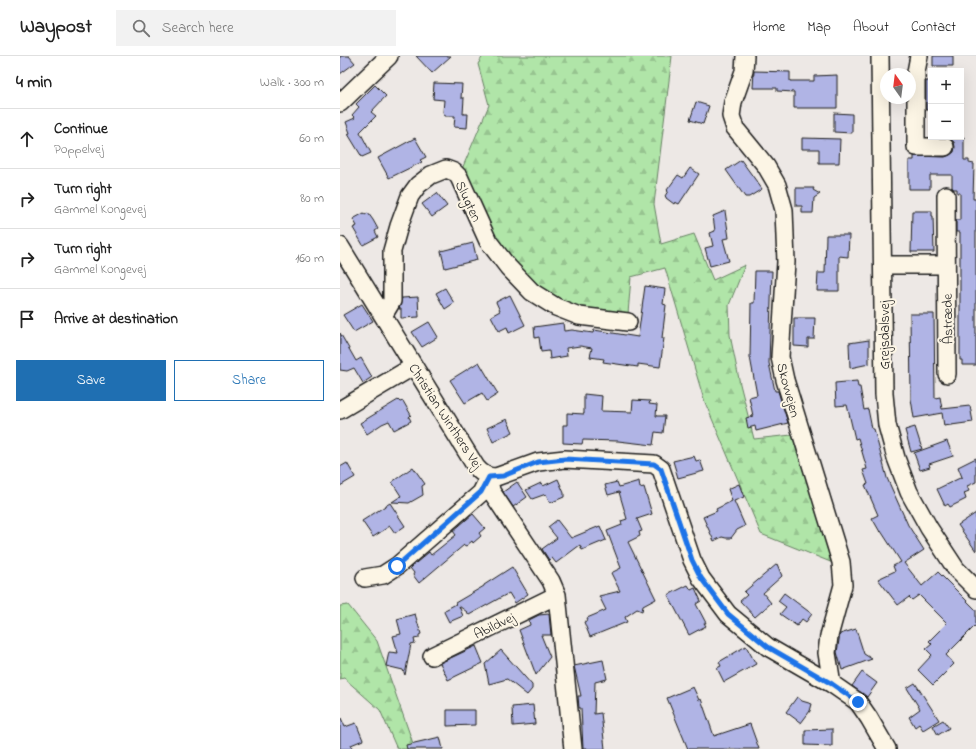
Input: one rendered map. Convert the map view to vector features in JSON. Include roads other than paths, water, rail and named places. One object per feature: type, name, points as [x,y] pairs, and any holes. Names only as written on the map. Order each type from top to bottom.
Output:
[{"type":"street","points":[[340,103],[389,56]]},
{"type":"street","name":"Skovvejen","points":[[745,56],[744,71],[732,102],[731,116],[735,128],[766,166],[777,185],[784,210],[786,262],[780,357],[785,380],[841,562],[843,585],[827,653],[832,684]]},
{"type":"street","name":"Grejsdalsvej","points":[[880,56],[884,394],[887,425],[896,458],[909,492],[929,528],[956,569],[976,589]]},
{"type":"street","points":[[918,56],[916,72],[916,147],[945,147]]},
{"type":"street","name":"Slugten","points":[[383,316],[392,302],[392,251],[410,196],[418,184],[431,175],[446,169],[454,172],[459,177],[488,241],[508,267],[532,292],[556,308],[579,316],[628,322]]},
{"type":"street","name":"Åstræde","points":[[946,195],[947,374]]},
{"type":"street","name":"Christian Winthers Vej","points":[[340,246],[476,467],[489,477],[491,491],[551,581],[557,595],[573,749]]},
{"type":"street","points":[[883,265],[946,265]]},
{"type":"street","points":[[340,410],[414,366]]},
{"type":"street","points":[[365,578],[383,575],[397,566],[481,492],[489,477],[503,476],[538,462],[565,459],[654,464],[661,469],[692,560],[701,578],[728,614],[768,647],[832,684],[858,702],[887,749]]},
{"type":"street","name":"Abildvej","points":[[432,656],[557,595]]}]
